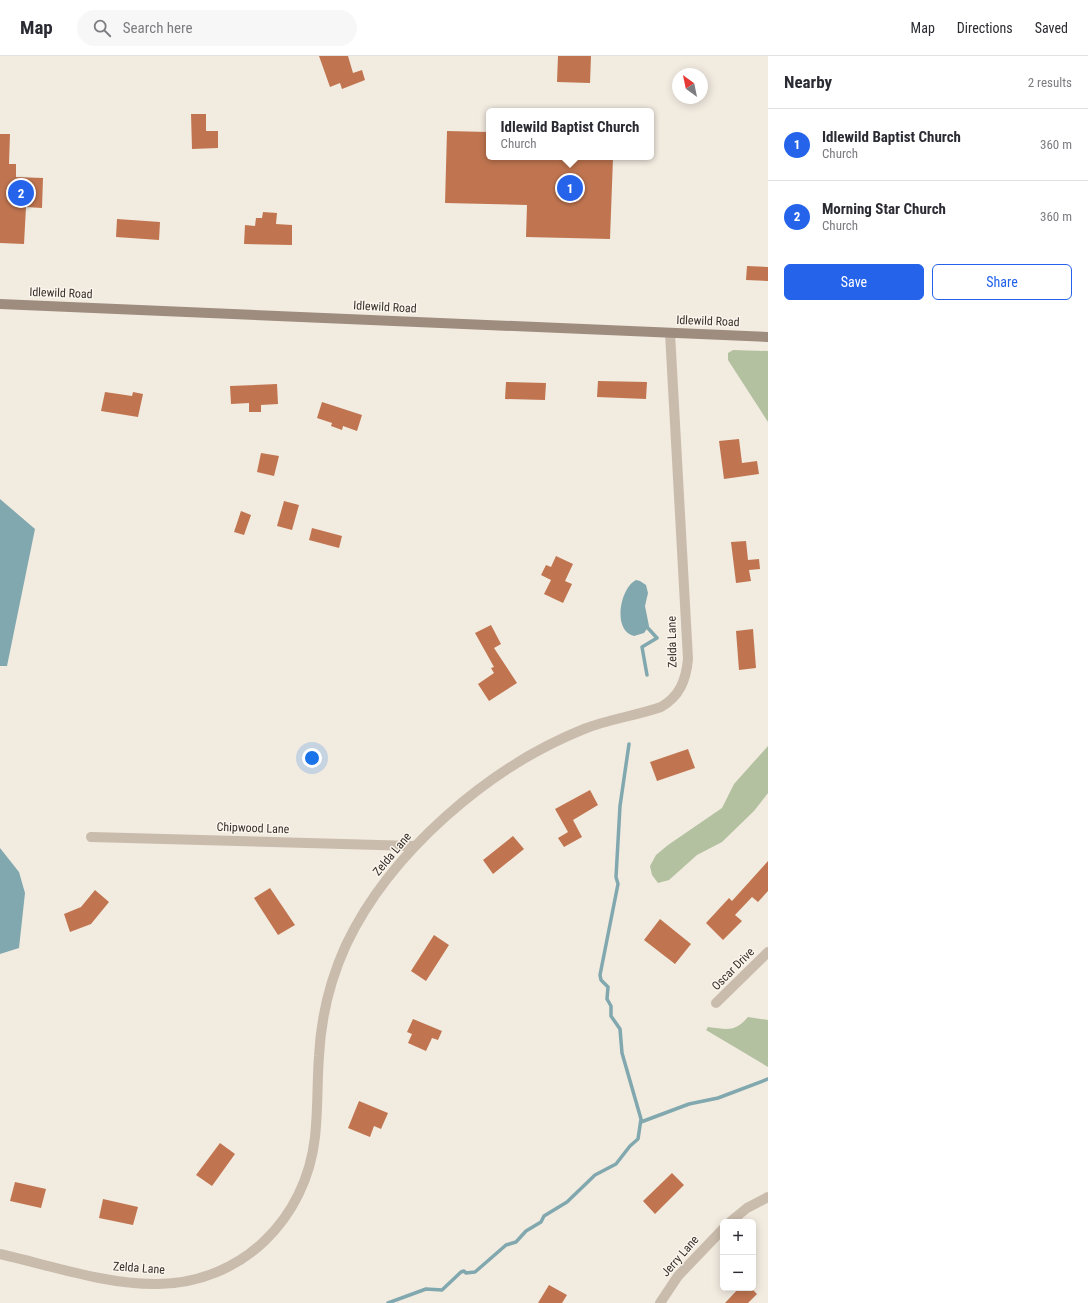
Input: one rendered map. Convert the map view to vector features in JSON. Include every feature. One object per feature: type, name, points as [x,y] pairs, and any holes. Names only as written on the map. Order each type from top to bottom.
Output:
[{"type":"main road","name":"Idlewild Road","points":[[0,304],[768,336]]},
{"type":"street","name":"Zelda Lane","points":[[0,1254],[100,1278],[157,1284],[204,1277],[231,1265],[254,1251],[273,1233],[296,1202],[305,1182],[312,1158],[315,1136],[321,1029],[333,976],[353,931],[384,882],[414,846],[433,827],[505,771],[553,744],[584,729],[661,707],[668,703],[681,689],[685,678],[688,659],[670,333]]},
{"type":"street","name":"Chipwood Lane","points":[[91,837],[414,846]]},
{"type":"street","name":"Oscar Drive","points":[[716,1003],[768,952]]},
{"type":"street","points":[[734,1219],[747,1208],[768,1197]]},
{"type":"street","name":"Jerry Lane","points":[[660,1303],[678,1276],[720,1232]]},
{"type":"green space","points":[[733,350],[768,351],[768,422],[728,360],[728,353]]},
{"type":"green space","points":[[768,746],[768,793],[754,811],[722,842],[697,855],[669,880],[658,883],[652,875],[650,866],[656,855],[722,808],[734,784]]},
{"type":"green space","points":[[748,1017],[768,1020],[768,1067],[706,1030],[708,1027],[725,1029],[734,1028],[739,1026]]},
{"type":"water","points":[[0,499],[35,529],[7,666],[0,666]]},
{"type":"water","points":[[636,580],[646,585],[648,593],[645,606],[649,626],[644,633],[634,636],[627,632],[623,626],[621,609],[626,591],[630,584]]},
{"type":"water","points":[[0,848],[19,872],[25,893],[19,948],[0,954]]},
{"type":"building","points":[[319,56],[348,56],[353,73],[362,70],[365,80],[342,89],[340,83],[330,87]]},
{"type":"building","points":[[558,56],[591,56],[590,83],[557,82]]},
{"type":"building","points":[[191,114],[206,114],[206,131],[218,131],[218,148],[192,149]]},
{"type":"building","points":[[447,131],[486,132],[486,160],[613,160],[610,239],[526,237],[527,205],[445,203]]},
{"type":"building","points":[[0,134],[10,134],[9,164],[16,164],[16,177],[43,178],[42,208],[26,207],[24,244],[0,243]]},
{"type":"building","points":[[263,212],[277,213],[276,224],[292,225],[292,245],[244,244],[245,225],[255,226],[256,218],[262,218]]},
{"type":"building","points":[[117,219],[160,222],[159,240],[116,237]]},
{"type":"building","points":[[747,266],[768,267],[768,281],[746,280]]},
{"type":"building","points":[[598,381],[647,382],[646,399],[597,397]]},
{"type":"building","points":[[506,382],[546,383],[545,400],[505,399]]},
{"type":"building","points":[[277,384],[278,404],[261,405],[261,412],[249,412],[249,403],[231,404],[230,386]]},
{"type":"building","points":[[105,392],[132,396],[133,392],[143,394],[138,417],[101,411]]},
{"type":"building","points":[[322,402],[362,415],[357,431],[343,426],[342,430],[331,426],[332,423],[317,418]]},
{"type":"building","points":[[739,439],[742,463],[757,461],[759,474],[724,479],[719,441]]},
{"type":"building","points":[[261,453],[279,456],[274,476],[257,472]]},
{"type":"building","points":[[284,501],[299,505],[292,530],[277,526]]},
{"type":"building","points":[[241,511],[251,515],[244,535],[234,532]]},
{"type":"building","points":[[312,528],[342,536],[339,548],[309,540]]},
{"type":"building","points":[[746,541],[748,560],[759,559],[760,569],[749,570],[751,581],[736,583],[731,542]]},
{"type":"building","points":[[556,556],[573,564],[565,581],[572,584],[563,603],[544,594],[551,580],[541,575],[546,565],[551,567]]},
{"type":"building","points":[[491,625],[501,644],[494,648],[517,683],[489,701],[478,684],[494,673],[491,668],[494,667],[475,633]]},
{"type":"building","points":[[753,629],[756,668],[739,670],[736,631]]},
{"type":"building","points":[[688,749],[695,768],[657,781],[650,762]]},
{"type":"building","points":[[590,790],[598,805],[573,820],[582,837],[564,847],[558,838],[568,832],[555,809]]},
{"type":"building","points":[[513,836],[524,849],[493,874],[483,860]]},
{"type":"building","points":[[768,861],[768,891],[758,902],[752,897],[735,915],[742,921],[723,940],[706,923],[729,898],[732,901]]},
{"type":"building","points":[[270,888],[295,925],[278,935],[254,898]]},
{"type":"building","points":[[95,890],[109,902],[91,924],[70,932],[64,914],[81,907]]},
{"type":"building","points":[[660,919],[691,944],[675,964],[644,940]]},
{"type":"building","points":[[434,935],[449,945],[426,981],[411,971]]},
{"type":"building","points":[[413,1019],[442,1031],[438,1040],[432,1038],[426,1051],[408,1043],[412,1034],[407,1032]]},
{"type":"building","points":[[359,1101],[388,1113],[381,1129],[374,1126],[370,1137],[348,1128]]},
{"type":"building","points":[[220,1143],[235,1154],[212,1186],[196,1175]]},
{"type":"building","points":[[672,1173],[684,1185],[655,1214],[643,1201]]},
{"type":"building","points":[[15,1182],[46,1189],[41,1208],[10,1201]]},
{"type":"building","points":[[103,1199],[138,1207],[133,1225],[99,1218]]},
{"type":"building","points":[[549,1285],[567,1295],[562,1303],[538,1303]]},
{"type":"building","points":[[736,1291],[754,1291],[757,1294],[748,1303],[725,1303]]},
{"type":"waterway","points":[[646,626],[657,638],[642,647],[647,675]]},
{"type":"waterway","points":[[388,1303],[426,1289],[442,1290],[461,1272],[475,1272],[506,1245],[516,1242],[526,1231],[541,1222],[544,1216],[567,1202],[595,1175],[616,1164],[630,1146],[638,1139],[641,1119],[622,1053],[620,1029],[611,1016],[611,1006],[607,999],[608,987],[601,980],[600,975],[618,884],[616,877],[620,806],[629,744]]},
{"type":"waterway","points":[[641,1122],[689,1104],[718,1098],[768,1079]]},
{"type":"place","name":"Idlewild Baptist Church","points":[[570,188]]},
{"type":"place","name":"Morning Star Church","points":[[21,193]]}]
